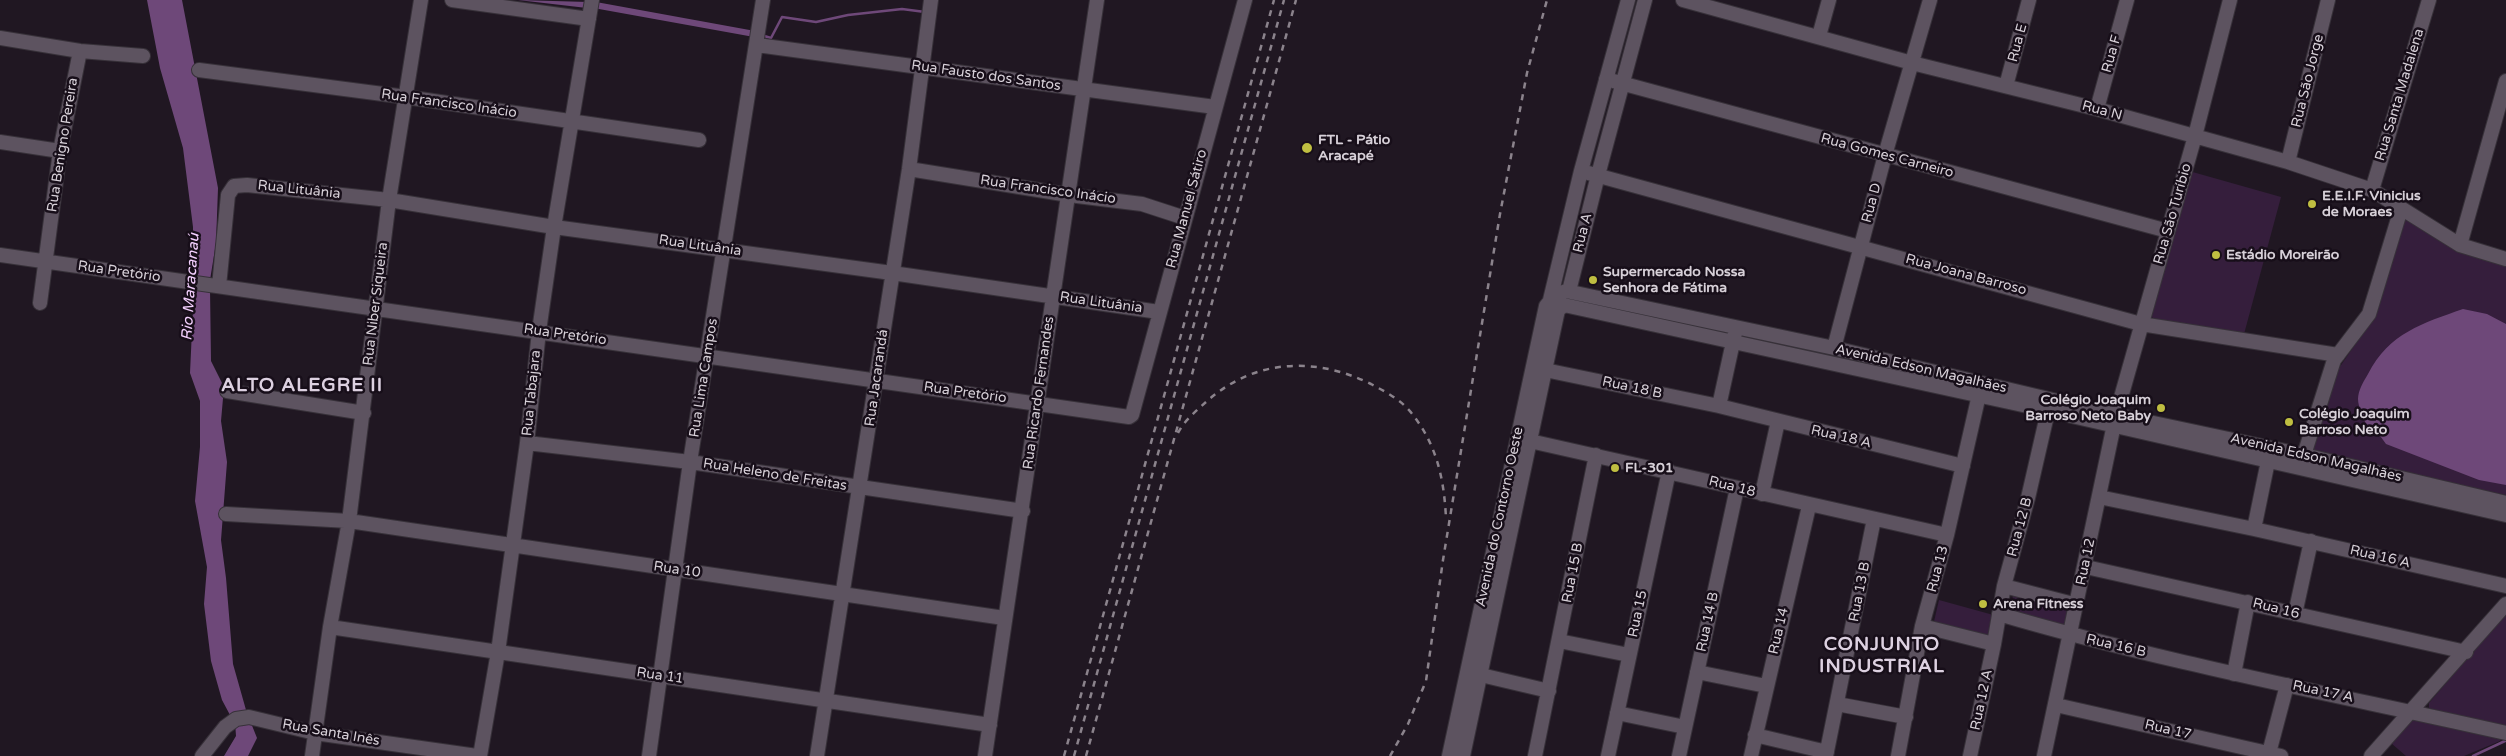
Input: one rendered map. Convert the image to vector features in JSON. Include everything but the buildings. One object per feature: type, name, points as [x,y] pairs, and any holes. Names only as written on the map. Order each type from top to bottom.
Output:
[{"type":"street","name":"Rua Niber Siqueira","points":[[312,756],[330,627],[349,521],[364,413],[374,309],[389,200],[421,0]]},
{"type":"street","points":[[452,0],[589,19]]},
{"type":"street","name":"Rua Tabajara","points":[[478,756],[498,652],[527,443],[539,331],[554,227],[592,0]]},
{"type":"street","name":"Rua Lima Campos","points":[[649,756],[677,570],[690,462],[709,355],[763,0]]},
{"type":"street","name":"Rua Jacarandá","points":[[817,756],[844,594],[909,169],[931,0]]},
{"type":"street","name":"Rua Ricardo Fernandes","points":[[985,756],[1004,618],[1039,403],[1052,296],[1069,196],[1097,0]]},
{"type":"street","name":"Rua Manuel Sátiro","points":[[1129,417],[1132,415],[1215,107],[1241,0]]},
{"type":"street","name":"Avenida do Contorno Oeste","points":[[1464,720],[1481,675],[1502,576],[1546,306],[1550,300],[1581,171],[1628,0]]},
{"type":"street","name":"Rua A","points":[[1570,298],[1589,210],[1645,0]]},
{"type":"street","name":"Rua N","points":[[1683,0],[1730,5],[1819,36],[1912,62],[2097,109],[2288,162],[2372,190],[2460,245],[2506,259]]},
{"type":"street","points":[[1819,36],[1829,0]]},
{"type":"street","name":"Rua D","points":[[1834,348],[1885,155],[1930,0]]},
{"type":"street","name":"Rua E","points":[[2006,86],[2029,0]]},
{"type":"street","name":"Rua F","points":[[2097,109],[2127,0]]},
{"type":"street","name":"Rua São Turíbio","points":[[2115,421],[2195,136],[2230,0]]},
{"type":"street","name":"Rua São Jorge","points":[[2288,162],[2328,0]]},
{"type":"street","name":"Rua Santa Madalena","points":[[2372,190],[2429,0]]},
{"type":"street","points":[[0,38],[80,51],[143,56]]},
{"type":"street","name":"Rua Fausto dos Santos","points":[[757,45],[1215,107]]},
{"type":"street","name":"Rua Benigno Pereira","points":[[40,303],[60,151],[80,51]]},
{"type":"street","name":"Rua Francisco Inácio","points":[[199,70],[406,97],[699,140]]},
{"type":"street","name":"Rua Gomes Carneiro","points":[[1606,79],[2168,232]]},
{"type":"street","points":[[2460,245],[2506,82]]},
{"type":"street","points":[[0,142],[60,151]]},
{"type":"street","name":"Rua Francisco Inácio","points":[[909,169],[1069,196],[1142,204],[1185,218]]},
{"type":"street","name":"Rua Joana Barroso","points":[[1581,171],[2141,324],[2338,355]]},
{"type":"street","name":"Rua Lituânia","points":[[219,286],[228,195],[234,186],[240,185],[389,200],[554,227],[1159,312]]},
{"type":"street","points":[[1573,206],[1589,210]]},
{"type":"street","points":[[2304,455],[2332,365],[2369,314],[2401,209]]},
{"type":"street","points":[[1567,228],[1584,232]]},
{"type":"street","name":"Rua Pretório","points":[[0,255],[709,355],[876,382],[1039,403],[1129,417]]},
{"type":"street","points":[[1550,300],[1559,293],[1570,298]]},
{"type":"street","name":"Avenida do Contorno Oeste","points":[[1458,750],[1492,551],[1545,370],[1559,308],[1570,298]]},
{"type":"street","name":"Avenida Edson Magalhães","points":[[1570,298],[1734,336],[1980,389]]},
{"type":"street","points":[[1719,406],[1734,336]]},
{"type":"street","name":"Avenida Edson Magalhães","points":[[1734,336],[1834,348],[2054,408],[2115,421],[2304,455],[2506,503]]},
{"type":"street","name":"Rua 18 B","points":[[1545,370],[1719,406]]},
{"type":"street","name":"Rua 13","points":[[1898,756],[1922,626],[1947,535],[1980,389]]},
{"type":"street","points":[[227,391],[364,413]]},
{"type":"street","name":"Rua 18 A","points":[[1719,406],[1963,466]]},
{"type":"street","name":"Rua 12 B","points":[[1994,644],[2004,586],[2054,408]]},
{"type":"street","name":"Avenida Edson Magalhães","points":[[2115,421],[2336,478],[2506,515]]},
{"type":"street","name":"Rua 12","points":[[2044,756],[2086,567],[2115,421]]},
{"type":"street","points":[[1762,494],[1778,422]]},
{"type":"street","name":"Rua 18","points":[[1523,440],[1669,471],[1809,506],[1947,535]]},
{"type":"street","name":"Rua Heleno de Freitas","points":[[527,443],[690,462],[1022,511]]},
{"type":"street","name":"Rua 15 B","points":[[1535,756],[1596,455]]},
{"type":"street","points":[[2099,497],[2254,529],[2268,461]]},
{"type":"street","points":[[2336,478],[2342,463]]},
{"type":"street","name":"Rua 15","points":[[1608,756],[1669,471]]},
{"type":"street","name":"Rua 14 B","points":[[1679,756],[1737,488]]},
{"type":"street","name":"Rua 14","points":[[1751,756],[1809,506]]},
{"type":"street","name":"Rua 10","points":[[226,514],[349,521],[1004,618]]},
{"type":"street","name":"Rua 13 B","points":[[1826,754],[1874,519]]},
{"type":"street","name":"Rua 16 A","points":[[2254,529],[2506,586]]},
{"type":"street","points":[[2295,614],[2311,542]]},
{"type":"street","points":[[1492,551],[1506,553]]},
{"type":"street","name":"Rua 16","points":[[2086,567],[2466,652]]},
{"type":"street","points":[[1488,574],[1502,576]]},
{"type":"street","points":[[2004,586],[2077,605]]},
{"type":"street","points":[[2234,674],[2248,602]]},
{"type":"street","points":[[2372,756],[2466,652],[2506,604]]},
{"type":"street","name":"Rua 16 B","points":[[1999,614],[2071,635],[2234,674]]},
{"type":"street","points":[[1922,626],[1994,644]]},
{"type":"street","name":"Rua 11","points":[[330,627],[990,725]]},
{"type":"street","points":[[1559,641],[1629,655]]},
{"type":"street","name":"Rua 12 A","points":[[1970,756],[1994,644]]},
{"type":"street","points":[[1697,672],[1766,686]]},
{"type":"street","name":"Rua 17 A","points":[[2234,674],[2412,711],[2506,733]]},
{"type":"street","points":[[1481,675],[1548,691]]},
{"type":"street","points":[[2275,755],[2287,685]]},
{"type":"street","points":[[1837,704],[1906,717]]},
{"type":"street","name":"Rua 17","points":[[2056,705],[2275,755]]},
{"type":"street","points":[[1617,713],[1685,727]]},
{"type":"street","name":"Rua Santa Inês","points":[[202,756],[225,726],[245,717],[316,733],[478,756]]},
{"type":"street","points":[[1756,735],[1826,754]]},
{"type":"shaded area","name":"Rio Maracanaú","points":[[147,0],[182,0],[218,188],[216,243],[210,280],[193,278],[193,227],[183,148],[160,68]]},
{"type":"shaded area","points":[[518,0],[588,2],[587,8]]},
{"type":"shaded area","points":[[596,2],[755,31],[754,37],[599,9],[595,8]]},
{"type":"shaded area","name":"Estádio Moreirão","points":[[2189,171],[2281,197],[2244,334],[2155,321],[2150,314]]},
{"type":"shaded area","points":[[2410,218],[2506,263],[2506,495],[2315,453],[2312,447],[2339,368],[2372,320],[2400,222]]},
{"type":"shaded area","name":"Rio Maracanaú","points":[[194,287],[210,289],[211,361],[224,387],[221,421],[227,462],[221,540],[233,664],[246,710],[230,715],[222,700],[211,661],[204,604],[207,567],[195,501],[200,447],[200,401],[190,373]]},
{"type":"shaded area","points":[[2463,309],[2487,314],[2506,324],[2506,485],[2479,480],[2386,444],[2378,433],[2368,428],[2359,406],[2358,396],[2362,386],[2376,360],[2386,349],[2408,331]]},
{"type":"shaded area","points":[[2013,596],[2069,608],[2065,626],[2009,614]]},
{"type":"shaded area","points":[[1939,600],[1997,616],[1992,639],[1933,626]]},
{"type":"shaded area","points":[[2506,613],[2506,729],[2429,708],[2429,703]]},
{"type":"shaded area","points":[[2413,717],[2501,735],[2500,741],[2464,756],[2406,756],[2391,743]]},
{"type":"shaded area","points":[[249,718],[257,738],[248,756],[224,756],[236,736],[235,722]]},
{"type":"waterway","points":[[761,35],[771,38],[782,17],[816,22],[848,15],[902,9],[925,12]]},
{"type":"waterway","points":[[2473,756],[2505,741],[2505,738]]},
{"type":"railway","points":[[1064,756],[1274,0]]},
{"type":"railway","points":[[1074,756],[1284,0]]},
{"type":"railway","points":[[1086,756],[1296,0]]},
{"type":"railway","points":[[1390,756],[1408,724],[1426,681],[1443,560],[1500,214],[1527,73],[1547,0]]},
{"type":"railway","points":[[1178,433],[1194,413],[1225,388],[1244,377],[1264,370],[1285,366],[1306,366],[1350,375],[1394,397],[1409,410],[1421,427],[1438,464],[1446,518]]},
{"type":"place","name":"FTL - Pátio Aracapé","points":[[1307,148]]},
{"type":"place","name":"E.E.I.F. Vinicius de Moraes","points":[[2312,204]]},
{"type":"place","name":"Estádio Moreirão","points":[[2216,255]]},
{"type":"place","name":"Supermercado Nossa Senhora de Fátima","points":[[1593,280]]},
{"type":"place","name":"Colégio Joaquim Barroso Neto Baby","points":[[2161,408]]},
{"type":"place","name":"Colégio Joaquim Barroso Neto","points":[[2289,422]]},
{"type":"place","name":"FL-301","points":[[1615,468]]},
{"type":"place","name":"Arena Fitness","points":[[1983,604]]},
{"type":"district","name":"ALTO ALEGRE II","points":[[302,386]]},
{"type":"district","name":"CONJUNTO INDUSTRIAL","points":[[1882,656]]}]
